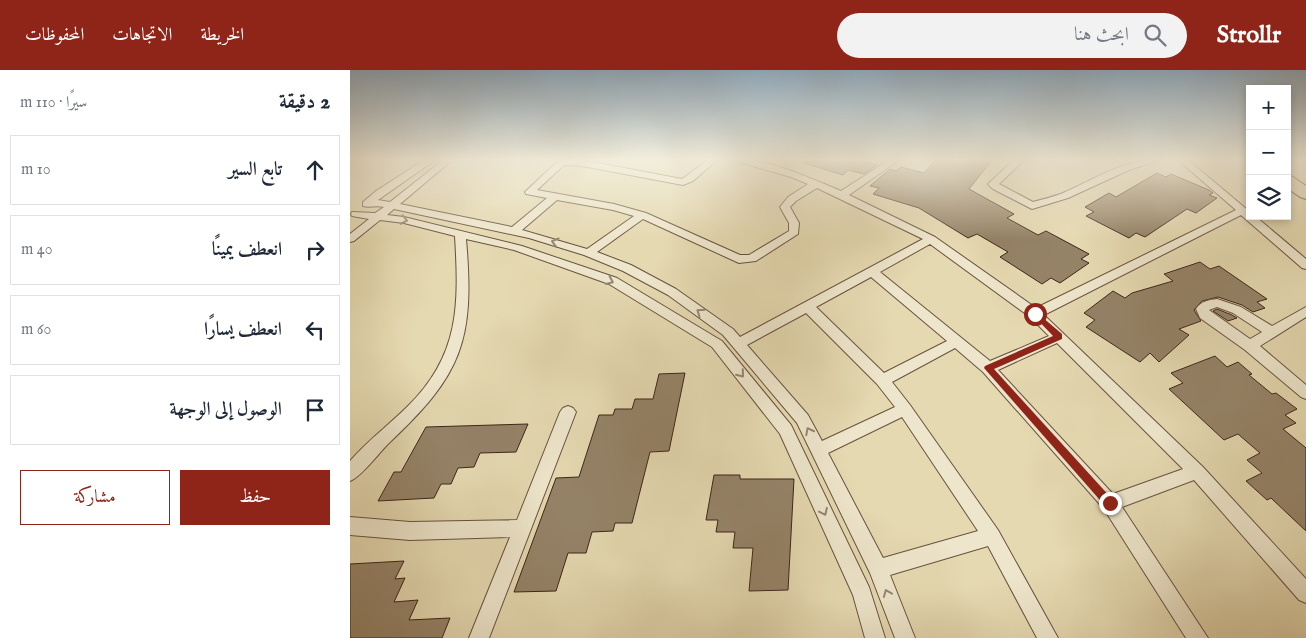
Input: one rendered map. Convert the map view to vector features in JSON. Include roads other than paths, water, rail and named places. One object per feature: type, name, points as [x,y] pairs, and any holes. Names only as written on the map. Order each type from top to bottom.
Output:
[{"type":"highway","points":[[1296,187],[1306,194]]},
{"type":"street","points":[[353,216],[392,187]]},
{"type":"street","points":[[350,238],[414,187]]},
{"type":"street","points":[[535,187],[530,191],[532,194],[614,207],[642,215],[745,260],[752,258],[794,232],[794,223],[785,207],[792,199],[812,187]]},
{"type":"street","points":[[822,187],[931,239],[1035,314],[1198,472],[1306,592]]},
{"type":"street","points":[[842,195],[855,187]]},
{"type":"street","points":[[997,187],[1032,206],[1064,196],[1085,187]]},
{"type":"street","points":[[1214,187],[1306,266]]},
{"type":"street","points":[[514,231],[554,197]]},
{"type":"street","points":[[371,201],[514,231],[588,253],[627,268],[672,292],[728,332],[740,343],[803,419],[878,569],[905,638]]},
{"type":"street","points":[[1035,314],[1242,211]]},
{"type":"street","points":[[588,253],[642,215]]},
{"type":"street","points":[[353,216],[377,216],[518,248],[613,281],[717,344],[786,430],[862,594],[876,638]]},
{"type":"street","points":[[350,474],[359,462],[416,408],[438,380],[452,356],[459,331],[463,274],[460,234]]},
{"type":"street","points":[[740,343],[931,239]]},
{"type":"street","points":[[872,271],[988,368],[1110,503],[1198,638]]},
{"type":"street","points":[[1272,332],[1223,303],[1211,302],[1202,308],[1210,318],[1250,346],[1306,393]]},
{"type":"street","points":[[807,306],[882,380],[905,409],[992,536],[1048,638]]},
{"type":"street","points":[[1250,346],[1306,311]]},
{"type":"street","points":[[988,368],[1059,336]]},
{"type":"street","points":[[882,380],[956,342]]},
{"type":"street","points":[[819,450],[905,409]]},
{"type":"street","points":[[479,638],[568,412]]},
{"type":"street","points":[[1110,503],[1198,472]]},
{"type":"street","points":[[350,526],[410,531],[523,528]]},
{"type":"street","points":[[878,569],[992,536]]}]
